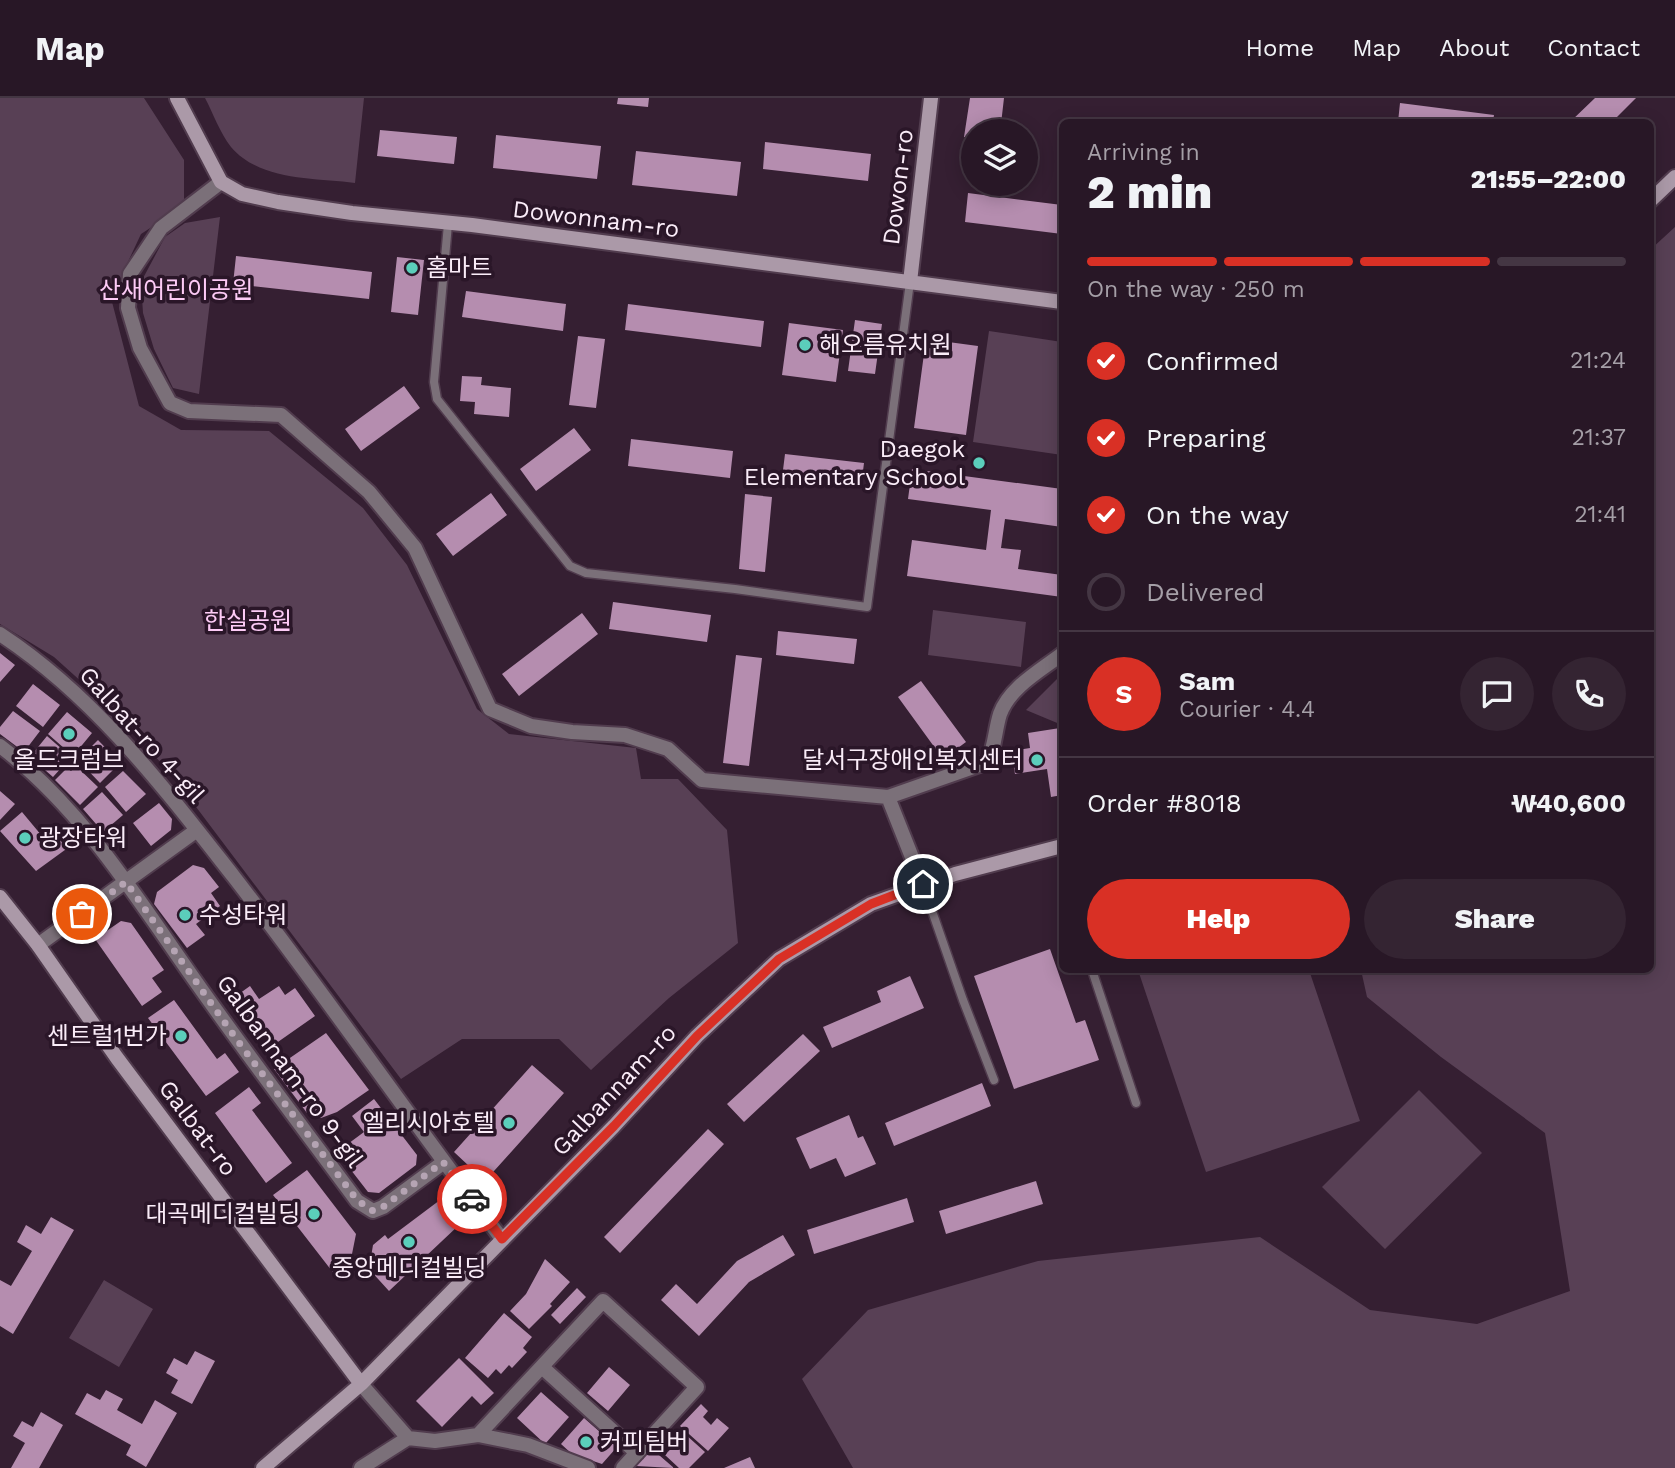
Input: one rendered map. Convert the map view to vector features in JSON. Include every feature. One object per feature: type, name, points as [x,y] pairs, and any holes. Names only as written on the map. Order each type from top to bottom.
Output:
[{"type":"main road","points":[[177,98],[221,182]]},
{"type":"main road","name":"Dowon-ro","points":[[910,282],[931,98]]},
{"type":"main road","points":[[1654,197],[1675,177]]},
{"type":"main road","name":"Dowonnam-ro","points":[[221,182],[242,194],[278,202],[1059,302]]},
{"type":"main road","name":"Galbannam-ro","points":[[263,1468],[361,1384],[614,1126],[697,1036],[779,959],[871,904],[923,884],[1059,847]]},
{"type":"main road","name":"Galbat-ro","points":[[0,897],[361,1384]]},
{"type":"street","points":[[221,182],[161,228],[130,274],[128,308],[140,348],[170,403],[188,411],[281,415],[369,492],[415,548],[490,709],[531,726],[625,735],[668,749],[702,780],[888,797],[988,762],[994,748],[1000,716],[1009,696],[1059,656]]},
{"type":"street","name":"Galbat-ro 4-gil","points":[[0,634],[56,674],[98,714],[164,788],[197,830],[38,945]]},
{"type":"street","points":[[0,746],[55,796],[126,882]]},
{"type":"street","points":[[888,797],[923,884]]},
{"type":"street","points":[[197,830],[317,986],[443,1162],[502,1239]]},
{"type":"street","name":"Galbannam-ro 9-gil","points":[[126,882],[237,1040],[357,1200],[373,1211],[383,1207],[443,1162]]},
{"type":"street","points":[[478,1435],[603,1301],[697,1387],[623,1468]]},
{"type":"street","points":[[542,1367],[637,1453]]},
{"type":"street","points":[[361,1384],[408,1438]]},
{"type":"street","points":[[361,1468],[408,1438],[436,1441],[478,1435],[528,1445],[589,1468]]},
{"type":"lane","points":[[448,224],[434,382],[437,399],[570,566],[586,573],[866,607],[910,282]]},
{"type":"lane","points":[[923,884],[994,1080]]},
{"type":"lane","points":[[1093,973],[1136,1103]]},
{"type":"green space","name":"한실공원","points":[[0,98],[144,98],[184,160],[184,206],[141,234],[111,298],[139,406],[181,430],[269,431],[363,508],[407,565],[477,709],[509,734],[636,748],[641,779],[678,779],[727,830],[738,943],[669,998],[591,1070],[559,1039],[462,1039],[401,1079],[172,775],[114,711],[54,657],[0,624]]},
{"type":"green space","points":[[205,98],[364,98],[355,183],[288,176],[257,166],[231,147]]},
{"type":"green space","name":"산새어린이공원","points":[[220,217],[199,394],[173,388],[154,349],[143,313],[141,282],[165,237],[185,223]]},
{"type":"green space","points":[[1675,227],[1675,1468],[853,1468],[802,1379],[868,1310],[1038,1261],[1260,1237],[1370,1310],[1477,1324],[1570,1291],[1545,1133],[1441,1057],[1367,997],[1362,973],[1654,973],[1654,246]]},
{"type":"green space","points":[[989,331],[1059,342],[1059,455],[973,442]]},
{"type":"green space","points":[[933,610],[1026,622],[1021,667],[928,655]]},
{"type":"green space","points":[[1059,677],[1059,724],[1026,710]]},
{"type":"green space","points":[[1139,973],[1310,973],[1360,1121],[1206,1172]]},
{"type":"green space","points":[[1419,1090],[1482,1153],[1385,1249],[1322,1187]]},
{"type":"green space","points":[[104,1280],[153,1309],[119,1367],[69,1338]]},
{"type":"building","points":[[618,98],[649,98],[648,107],[617,104]]},
{"type":"building","points":[[970,98],[1004,98],[1002,119],[967,119]]},
{"type":"building","points":[[1595,98],[1636,98],[1615,119],[1573,119]]},
{"type":"building","points":[[1400,103],[1494,115],[1493,119],[1398,119]]},
{"type":"building","points":[[380,130],[457,137],[454,164],[377,156]]},
{"type":"building","points":[[496,135],[601,146],[597,179],[493,168]]},
{"type":"building","points":[[765,142],[871,154],[868,181],[763,169]]},
{"type":"building","points":[[636,151],[741,162],[737,196],[632,185]]},
{"type":"building","points":[[968,196],[992,196],[1059,205],[1059,234],[965,222]]},
{"type":"building","points":[[236,256],[372,272],[369,299],[233,284]]},
{"type":"building","points":[[397,257],[424,260],[418,315],[391,312]]},
{"type":"building","points":[[466,291],[566,304],[563,331],[462,317]]},
{"type":"building","points":[[628,304],[764,321],[761,347],[625,330]]},
{"type":"building","points":[[855,320],[882,324],[875,374],[848,371]]},
{"type":"building","points":[[789,323],[843,330],[836,382],[782,375]]},
{"type":"building","points":[[578,336],[605,339],[596,408],[569,405]]},
{"type":"building","points":[[926,339],[978,346],[966,435],[914,428]]},
{"type":"building","points":[[462,376],[482,377],[481,385],[511,388],[509,417],[474,414],[475,402],[460,401]]},
{"type":"building","points":[[404,386],[420,408],[361,451],[345,429]]},
{"type":"building","points":[[574,428],[591,450],[536,491],[520,469]]},
{"type":"building","points":[[631,439],[733,451],[730,478],[628,466]]},
{"type":"building","points":[[785,454],[864,463],[861,487],[782,478]]},
{"type":"building","points":[[912,469],[1059,489],[1059,527],[1005,519],[1001,548],[1021,550],[1018,569],[1059,575],[1059,597],[907,576],[912,540],[986,550],[991,510],[908,499]]},
{"type":"building","points":[[491,493],[507,515],[453,556],[436,534]]},
{"type":"building","points":[[745,494],[772,497],[765,572],[739,569]]},
{"type":"building","points":[[613,602],[711,615],[707,642],[609,629]]},
{"type":"building","points":[[582,613],[598,634],[519,696],[502,674]]},
{"type":"building","points":[[778,631],[857,639],[854,664],[776,655]]},
{"type":"building","points":[[0,653],[15,665],[0,682]]},
{"type":"building","points":[[736,655],[762,658],[749,766],[723,763]]},
{"type":"building","points":[[921,681],[966,742],[943,759],[898,697]]},
{"type":"building","points":[[33,684],[60,705],[43,727],[16,706]]},
{"type":"building","points":[[13,711],[40,731],[24,752],[0,734],[0,727]]},
{"type":"building","points":[[67,712],[92,733],[73,756],[48,734]]},
{"type":"building","name":"달서구장애인복지센터","points":[[1059,728],[1059,796],[1051,797],[1047,769],[1015,774],[1011,751],[1030,748],[1028,733]]},
{"type":"building","points":[[47,736],[71,757],[53,777],[30,757]]},
{"type":"building","points":[[98,740],[120,763],[100,783],[78,760]]},
{"type":"building","points":[[76,766],[98,787],[80,805],[55,780],[67,768],[71,771]]},
{"type":"building","points":[[123,771],[146,794],[126,812],[105,787]]},
{"type":"building","points":[[0,791],[15,804],[0,820]]},
{"type":"building","points":[[102,792],[123,815],[103,832],[83,809]]},
{"type":"building","points":[[159,803],[172,819],[171,830],[151,846],[133,823]]},
{"type":"building","name":"광장타워","points":[[22,812],[47,842],[57,833],[69,847],[36,871],[0,831]]},
{"type":"building","name":"수성타워","points":[[193,865],[204,868],[219,887],[211,893],[220,906],[196,924],[205,935],[187,948],[154,904],[157,892]]},
{"type":"building","points":[[121,921],[131,923],[164,970],[152,978],[162,992],[142,1006],[95,939]]},
{"type":"building","points":[[1050,949],[1076,1023],[1085,1020],[1099,1060],[1014,1089],[974,976]]},
{"type":"building","points":[[910,976],[924,1008],[832,1048],[823,1027],[881,1002],[877,991]]},
{"type":"building","points":[[250,986],[259,999],[279,986],[285,995],[295,988],[315,1016],[265,1051],[229,1001]]},
{"type":"building","name":"센트럴1번가","points":[[174,1000],[217,1059],[225,1053],[239,1072],[206,1096],[148,1018]]},
{"type":"building","points":[[326,1033],[369,1090],[337,1112],[321,1118],[307,1113],[274,1069]]},
{"type":"building","points":[[803,1034],[820,1051],[744,1122],[727,1104]]},
{"type":"building","name":"엘리시아호텔","points":[[532,1065],[564,1093],[485,1181],[454,1152]]},
{"type":"building","points":[[982,1083],[991,1106],[894,1146],[885,1123]]},
{"type":"building","points":[[249,1087],[261,1103],[252,1110],[292,1163],[266,1183],[215,1113]]},
{"type":"building","points":[[374,1099],[417,1155],[416,1165],[379,1193],[368,1192],[337,1152],[364,1132],[352,1116]]},
{"type":"building","points":[[849,1115],[858,1138],[863,1136],[876,1164],[845,1177],[836,1158],[810,1169],[796,1138]]},
{"type":"building","points":[[708,1129],[724,1144],[620,1253],[604,1237]]},
{"type":"building","name":"대곡메디컬빌딩","points":[[307,1170],[356,1234],[350,1264],[335,1275],[273,1195]]},
{"type":"building","points":[[1036,1181],[1043,1204],[946,1234],[939,1211]]},
{"type":"building","name":"중앙메디컬빌딩","points":[[444,1197],[458,1215],[459,1225],[389,1291],[369,1269],[373,1245],[385,1235],[388,1239]]},
{"type":"building","points":[[907,1198],[914,1222],[814,1254],[807,1230]]},
{"type":"building","points":[[51,1217],[74,1230],[13,1334],[0,1326],[0,1280],[11,1286],[32,1251],[17,1242],[26,1225],[41,1234]]},
{"type":"building","points":[[783,1235],[795,1255],[749,1282],[699,1336],[661,1300],[676,1284],[697,1304],[737,1261]]},
{"type":"building","points":[[545,1259],[570,1282],[550,1304],[552,1306],[529,1329],[510,1311],[526,1294]]},
{"type":"building","points":[[577,1288],[586,1297],[560,1324],[551,1315]]},
{"type":"building","points":[[504,1313],[532,1337],[523,1348],[527,1352],[512,1368],[509,1365],[501,1374],[496,1369],[488,1378],[465,1358]]},
{"type":"building","points":[[195,1351],[215,1361],[192,1404],[171,1393],[178,1380],[166,1373],[174,1358],[187,1365]]},
{"type":"building","points":[[459,1358],[494,1393],[481,1405],[472,1396],[442,1427],[416,1401]]},
{"type":"building","points":[[609,1367],[630,1385],[608,1411],[587,1393]]},
{"type":"building","points":[[106,1390],[123,1399],[117,1410],[142,1424],[155,1400],[177,1413],[146,1467],[126,1455],[131,1445],[75,1414],[87,1393],[100,1400]]},
{"type":"building","points":[[541,1392],[569,1417],[545,1444],[517,1418]]},
{"type":"building","points":[[701,1404],[708,1411],[703,1417],[711,1425],[717,1418],[729,1428],[708,1451],[680,1426]]},
{"type":"building","points":[[41,1412],[63,1425],[39,1468],[11,1468],[25,1443],[13,1436],[22,1421],[33,1427]]},
{"type":"building","points":[[584,1418],[617,1447],[602,1464],[572,1454],[561,1444]]},
{"type":"building","points":[[685,1434],[705,1452],[689,1468],[679,1468],[665,1455]]},
{"type":"building","points":[[652,1449],[674,1468],[636,1466]]},
{"type":"building","points":[[750,1457],[755,1468],[724,1468]]},
{"type":"way so far","points":[[82,914],[126,882],[237,1040],[357,1200],[373,1211],[383,1207],[443,1162],[472,1199]]},
{"type":"place","name":"홈마트","points":[[412,268]]},
{"type":"place","name":"해오름유치원","points":[[805,345]]},
{"type":"place","name":"Daegok Elementary School","points":[[979,463]]},
{"type":"place","name":"올드크럼브","points":[[69,734]]},
{"type":"place","name":"달서구장애인복지센터","points":[[1037,760]]},
{"type":"place","name":"광장타워","points":[[25,838]]},
{"type":"place","name":"수성타워","points":[[185,915]]},
{"type":"place","name":"센트럴1번가","points":[[181,1036]]},
{"type":"place","name":"엘리시아호텔","points":[[509,1123]]},
{"type":"place","name":"대곡메디컬빌딩","points":[[314,1214]]},
{"type":"place","name":"중앙메디컬빌딩","points":[[409,1242]]},
{"type":"place","name":"커피팀버","points":[[586,1442]]},
{"type":"route","points":[[472,1199],[502,1239],[614,1126],[697,1036],[779,959],[871,904],[923,884]]}]
